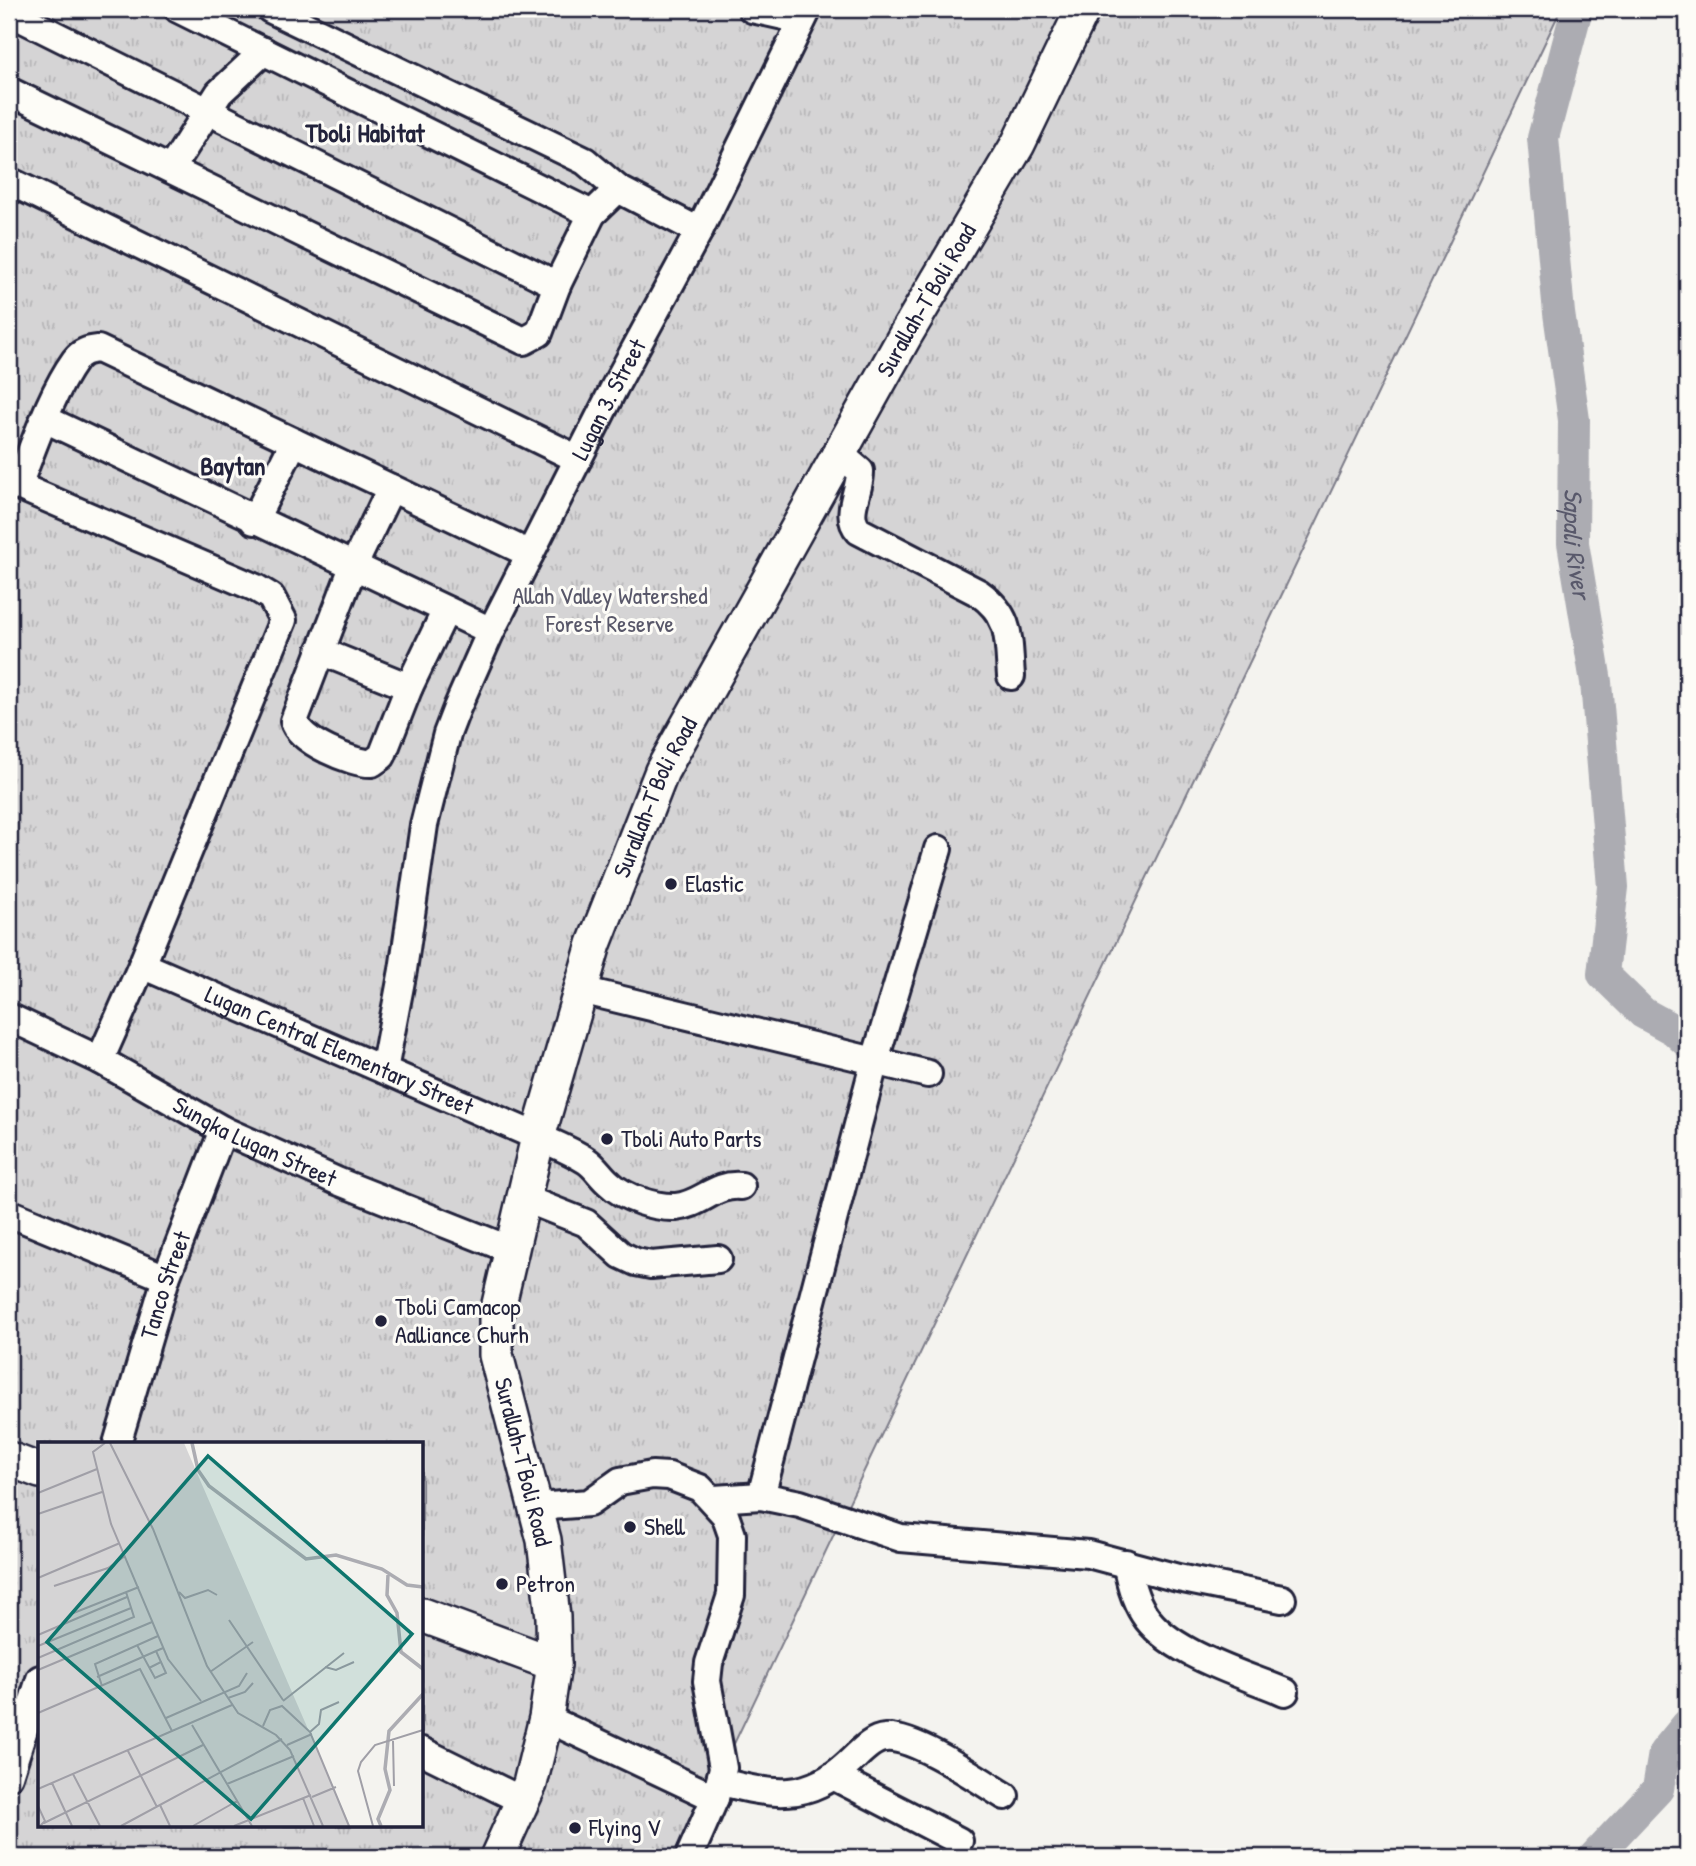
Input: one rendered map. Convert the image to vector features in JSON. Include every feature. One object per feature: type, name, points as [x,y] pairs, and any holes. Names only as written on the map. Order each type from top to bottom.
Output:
[{"type":"main road","name":"Surallah-T'Boli Road","points":[[498,1857],[523,1801],[546,1718],[554,1664],[548,1568],[537,1507],[496,1355],[496,1317],[538,1137],[580,990],[629,849],[662,771],[839,453],[1011,156],[1083,9]]},
{"type":"main road","points":[[9,1459],[38,1470]]},
{"type":"main road","points":[[424,1616],[554,1664]]},
{"type":"street","points":[[178,9],[592,215]]},
{"type":"street","points":[[270,9],[585,161],[618,188],[699,231]]},
{"type":"street","points":[[752,9],[805,15]]},
{"type":"street","points":[[9,12],[557,285]]},
{"type":"street","name":"Lugan 3. Street","points":[[384,1070],[430,797],[447,734],[491,631],[578,459],[699,231],[805,15]]},
{"type":"street","points":[[171,169],[205,111],[233,76],[264,51]]},
{"type":"street","points":[[9,91],[514,338],[529,340],[539,333],[557,285],[592,215],[618,188]]},
{"type":"street","points":[[9,181],[578,459]]},
{"type":"street","points":[[100,1060],[142,965],[283,620],[271,597],[256,588],[13,484],[75,361],[88,350],[99,349],[530,554]]},
{"type":"street","points":[[45,419],[254,521],[491,631]]},
{"type":"street","points":[[254,521],[294,442]]},
{"type":"street","points":[[839,453],[860,471],[851,515],[853,525],[859,531],[979,593],[996,605],[1008,630],[1011,676]]},
{"type":"street","points":[[391,488],[353,567],[293,721],[295,728],[306,739],[358,762],[372,763],[382,756],[409,687],[446,610]]},
{"type":"street","points":[[320,651],[409,687]]},
{"type":"street","points":[[761,1496],[874,1060],[938,849]]},
{"type":"street","name":"Lugan Central Elementary Street","points":[[142,965],[585,1159],[610,1184],[641,1200],[672,1207],[688,1205],[717,1188],[741,1186]]},
{"type":"street","points":[[580,990],[928,1074]]},
{"type":"street","name":"Sungka Lugan Street","points":[[9,1017],[100,1060],[223,1129],[337,1181],[511,1250]]},
{"type":"street","name":"Tanco Street","points":[[118,1442],[166,1278],[223,1129]]},
{"type":"street","points":[[523,1198],[586,1223],[621,1255],[636,1262],[651,1265],[718,1258]]},
{"type":"street","points":[[9,1213],[166,1278]]},
{"type":"street","points":[[537,1507],[589,1503],[620,1481],[652,1475],[686,1481],[714,1499],[725,1515],[732,1535],[733,1568],[726,1616],[709,1663],[707,1681],[721,1751],[718,1790],[689,1857]]},
{"type":"street","points":[[714,1499],[761,1496],[800,1504],[901,1538],[1040,1548],[1126,1563],[1178,1578],[1282,1599]]},
{"type":"street","points":[[1126,1563],[1133,1593],[1144,1615],[1159,1632],[1182,1647],[1285,1692]]},
{"type":"street","points":[[9,1776],[19,1707],[38,1682]]},
{"type":"street","points":[[546,1718],[718,1790],[784,1793],[805,1791],[835,1777],[870,1743],[892,1738],[937,1755],[1005,1796]]},
{"type":"street","points":[[424,1753],[523,1801]]},
{"type":"street","points":[[835,1777],[959,1841]]},
{"type":"green space","name":"Allah Valley Watershed Forest Reserve","points":[[9,9],[1561,9],[680,1857],[9,1857]]},
{"type":"waterway","name":"Sapali River","points":[[1577,9],[1543,138],[1559,313],[1574,420],[1573,543],[1596,682],[1613,887],[1603,974],[1643,1013],[1674,1030],[1687,1042]]},
{"type":"waterway","points":[[1594,1857],[1658,1789],[1664,1753],[1687,1725]]},
{"type":"place","name":"Elastic","points":[[671,884]]},
{"type":"place","name":"Tboli Auto Parts","points":[[607,1139]]},
{"type":"place","name":"Tboli Camacop Aalliance Churh","points":[[381,1321]]},
{"type":"place","name":"Shell","points":[[630,1527]]},
{"type":"place","name":"Petron","points":[[502,1584]]},
{"type":"place","name":"Flying V","points":[[575,1828]]},
{"type":"district","name":"Tboli Habitat","points":[[365,133]]},
{"type":"district","name":"Baytan","points":[[233,466]]}]
